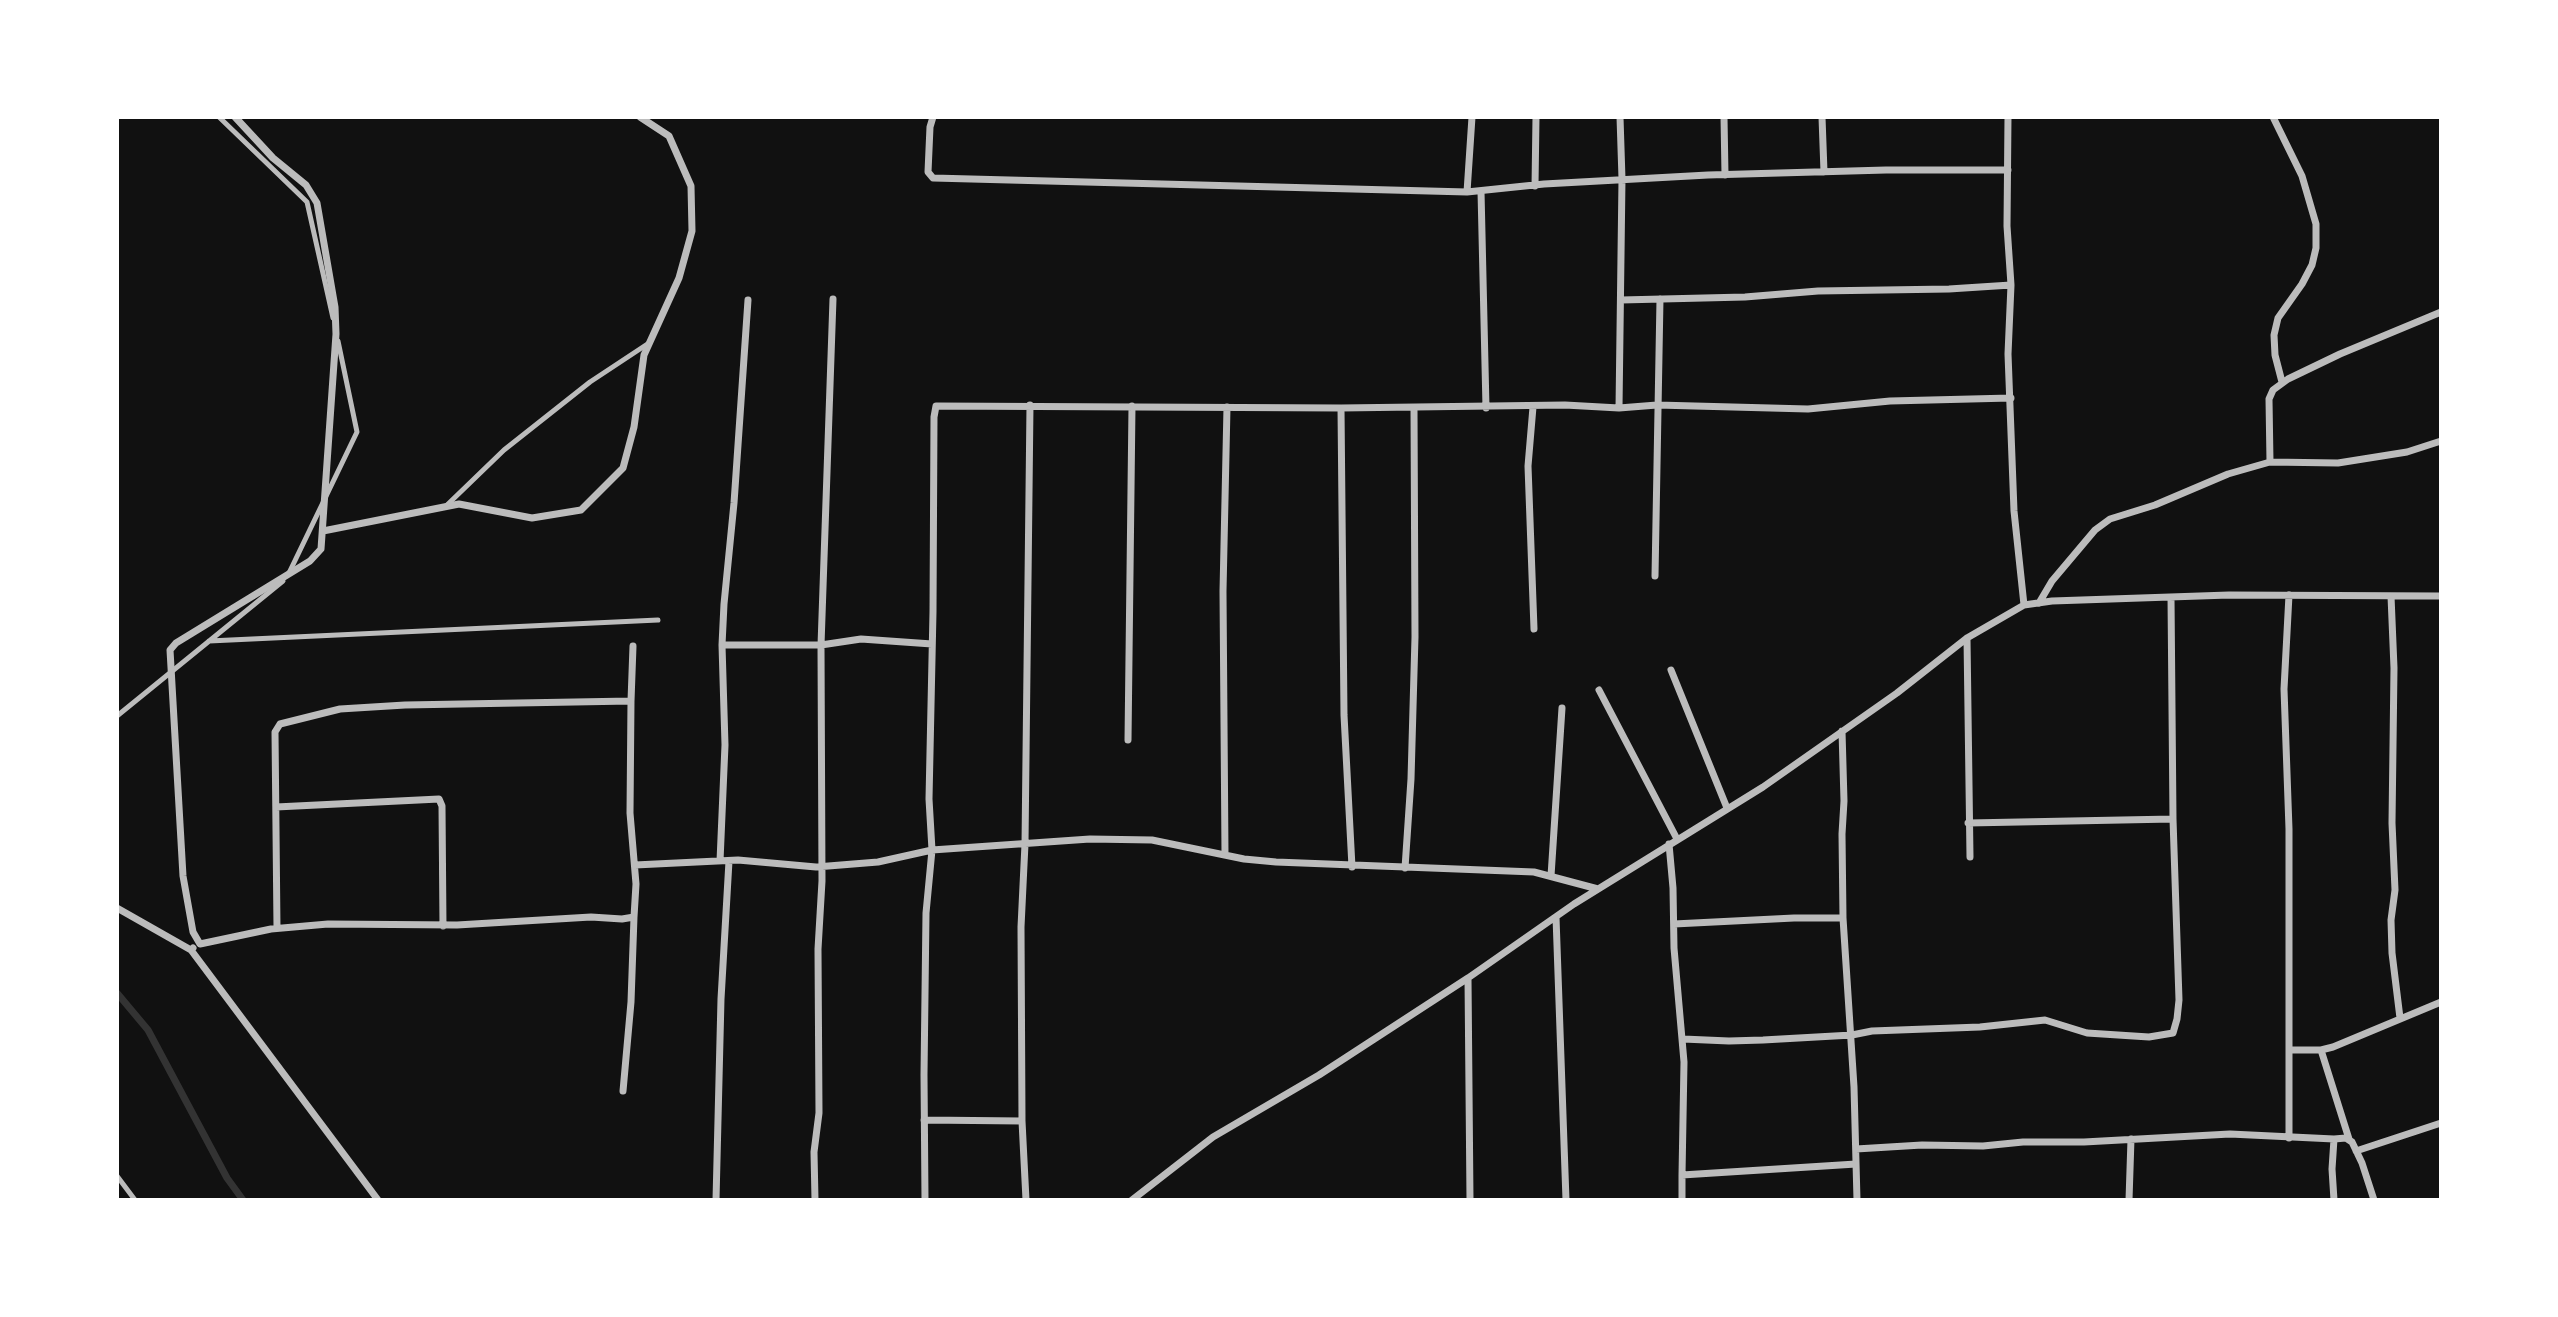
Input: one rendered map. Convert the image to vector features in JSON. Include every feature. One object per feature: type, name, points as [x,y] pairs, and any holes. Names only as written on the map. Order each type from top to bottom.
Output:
[{"type":"street","points":[[200,944],[193,932],[183,876],[170,650],[176,643],[310,561],[321,549],[336,334],[335,307],[317,203],[306,185],[273,158],[236,117]]},
{"type":"street","points":[[323,531],[458,504],[533,518],[581,510],[623,468],[634,427],[644,355],[679,278],[692,231],[691,186],[669,136],[640,117]]},
{"type":"street","points":[[933,117],[928,172],[933,178],[1467,192],[1622,179],[1824,172],[2008,170]]},
{"type":"street","points":[[1467,192],[1472,117]]},
{"type":"street","points":[[1535,186],[1536,117]]},
{"type":"street","points":[[1619,408],[1622,179],[1620,117]]},
{"type":"street","points":[[1724,117],[1725,175]]},
{"type":"street","points":[[1822,117],[1824,172]]},
{"type":"street","points":[[2008,117],[2007,226],[2011,285],[2008,354],[2014,511],[2024,605]]},
{"type":"street","points":[[2273,117],[2302,176],[2316,224],[2316,248],[2312,265],[2278,318],[2274,335],[2275,355],[2282,382]]},
{"type":"street","points":[[1481,191],[1486,408]]},
{"type":"street","points":[[1621,299],[2011,285]]},
{"type":"street","points":[[815,1200],[814,1152],[819,1114],[818,949],[822,866],[821,645],[834,299]]},
{"type":"street","points":[[1655,576],[1660,299]]},
{"type":"street","points":[[720,861],[725,745],[722,645],[748,300]]},
{"type":"street","points":[[2270,462],[2269,399],[2273,390],[2282,382],[2340,354],[2441,312]]},
{"type":"street","points":[[925,1200],[926,914],[932,850],[929,799],[934,409],[941,404],[1340,408],[1565,405],[1619,408],[1657,405],[1808,409],[1890,401],[2011,398]]},
{"type":"street","points":[[1026,1200],[1022,1121],[1021,927],[1025,844],[1030,405]]},
{"type":"street","points":[[1128,740],[1132,406]]},
{"type":"street","points":[[1225,855],[1223,592],[1227,407]]},
{"type":"street","points":[[1534,407],[1528,466],[1534,629]]},
{"type":"street","points":[[1340,408],[1344,715],[1352,867]]},
{"type":"street","points":[[1405,869],[1412,779],[1415,637],[1414,408]]},
{"type":"street","points":[[2039,603],[2052,581],[2095,530],[2110,519],[2155,505],[2228,474],[2270,462],[2338,463],[2407,452],[2441,441]]},
{"type":"street","points":[[2289,595],[2284,689],[2289,829],[2289,1138]]},
{"type":"street","points":[[2391,596],[2395,890],[2391,937],[2400,1018]]},
{"type":"street","points":[[1132,1200],[1213,1137],[1320,1075],[1598,889],[1763,787],[1897,693],[1967,638],[2024,605],[2171,597],[2441,596]]},
{"type":"street","points":[[1683,1039],[1729,1041],[1852,1035],[1872,1031],[1979,1027],[2045,1020],[2087,1033],[2149,1037],[2172,1032],[2179,1000],[2173,819],[2171,597]]},
{"type":"street","points":[[1967,638],[1970,857]]},
{"type":"street","points":[[722,645],[821,645],[861,639],[932,644]]},
{"type":"street","points":[[624,1091],[634,917],[635,865],[630,813],[633,646]]},
{"type":"street","points":[[1671,670],[1727,808]]},
{"type":"street","points":[[1599,690],[1677,839]]},
{"type":"street","points":[[278,928],[275,732],[280,724],[340,709],[405,705],[631,701]]},
{"type":"street","points":[[1550,876],[1562,708]]},
{"type":"street","points":[[1842,731],[1843,918],[1852,1035],[1857,1200]]},
{"type":"street","points":[[276,807],[439,799],[443,806],[443,926]]},
{"type":"street","points":[[1968,823],[2173,819]]},
{"type":"street","points":[[635,865],[729,861],[822,866],[878,862],[932,850],[1090,839],[1152,840],[1276,862],[1534,872],[1598,889]]},
{"type":"street","points":[[1669,844],[1683,1039],[1682,1200]]},
{"type":"street","points":[[716,1200],[721,999],[729,861]]},
{"type":"street","points":[[117,908],[191,950],[378,1200]]},
{"type":"street","points":[[191,950],[200,944],[278,928],[328,923],[443,926],[634,917]]},
{"type":"street","points":[[1556,917],[1566,1200]]},
{"type":"street","points":[[1674,924],[1843,918]]},
{"type":"street","points":[[1468,978],[1470,1200]]},
{"type":"street","points":[[2290,1050],[2321,1050],[2333,1047],[2441,1002]]},
{"type":"street","points":[[2321,1050],[2348,1139],[2356,1151],[2374,1200]]},
{"type":"street","points":[[924,1120],[1022,1121]]},
{"type":"street","points":[[2356,1151],[2441,1123]]},
{"type":"street","points":[[1856,1149],[2230,1134],[2348,1139]]},
{"type":"street","points":[[2130,1200],[2131,1139]]},
{"type":"street","points":[[2334,1139],[2334,1200]]},
{"type":"street","points":[[1682,1175],[1856,1164]]},
{"type":"lane","points":[[117,716],[289,574],[357,432],[307,202],[219,117]]},
{"type":"lane","points":[[446,506],[504,450],[590,382],[649,343]]},
{"type":"lane","points":[[209,641],[658,620]]},
{"type":"lane","points":[[117,1176],[135,1200]]},
{"type":"waterway","points":[[117,993],[148,1030],[227,1178],[243,1200]]}]
